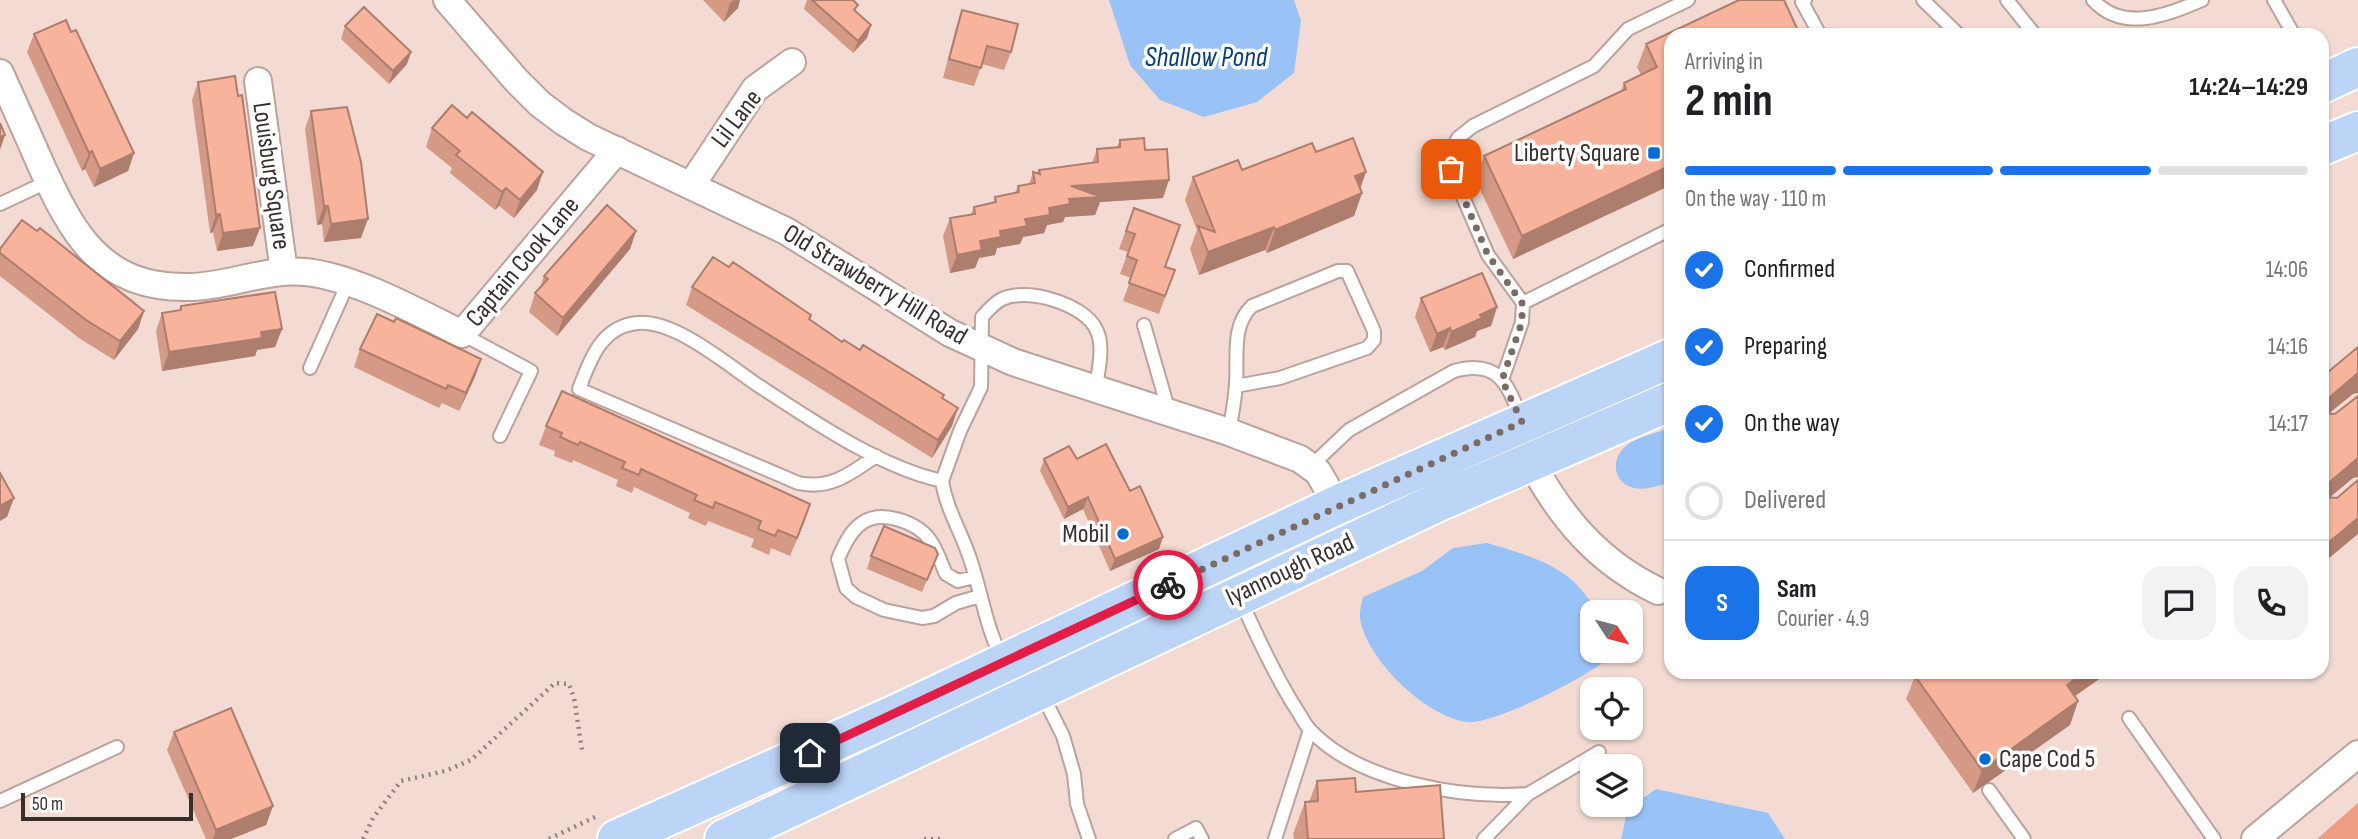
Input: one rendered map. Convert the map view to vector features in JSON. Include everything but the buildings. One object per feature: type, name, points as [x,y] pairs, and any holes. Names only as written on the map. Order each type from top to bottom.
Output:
[{"type":"main road","points":[[2329,81],[2358,67]]},
{"type":"main road","points":[[2329,143],[2358,131]]},
{"type":"main road","name":"Iyannough Road","points":[[617,839],[1004,662],[1337,505],[1664,361]]},
{"type":"main road","name":"Iyannough Road","points":[[724,839],[1238,594],[1530,460],[1664,404]]},
{"type":"street","name":"Old Strawberry Hill Road","points":[[447,0],[540,104],[588,137],[692,184],[786,231],[917,314],[981,348],[1283,451],[1318,472],[1337,505]]},
{"type":"street","name":"Lil Lane","points":[[692,184],[755,89],[792,62]]},
{"type":"street","name":"Captain Cook Lane","points":[[0,73],[65,217],[86,248],[127,277],[149,284],[193,288],[284,272],[314,273],[348,283],[463,334],[617,150]]},
{"type":"street","name":"Louisburg Square","points":[[258,81],[284,272]]},
{"type":"street","points":[[1530,460],[1554,504],[1581,537],[1617,568],[1664,590]]},
{"type":"street","points":[[2255,839],[2358,754]]},
{"type":"lane","points":[[1502,380],[1522,322],[1522,303],[1488,255],[1458,190],[1450,153],[1458,138],[1473,126],[1594,66],[1628,29],[1688,0]]},
{"type":"lane","points":[[1923,0],[1952,28]]},
{"type":"lane","points":[[2007,0],[2029,28]]},
{"type":"lane","points":[[2093,0],[2101,9],[2118,16],[2140,19],[2163,16],[2202,0]]},
{"type":"lane","points":[[2274,0],[2290,28]]},
{"type":"lane","points":[[1803,1],[1816,28]]},
{"type":"lane","points":[[0,204],[49,181]]},
{"type":"lane","points":[[1522,303],[1664,232]]},
{"type":"lane","points":[[1229,432],[1236,386],[1238,330],[1243,314],[1252,306],[1338,271],[1348,271],[1374,331],[1374,340],[1367,348],[1280,378],[1236,386]]},
{"type":"lane","points":[[310,368],[348,283]]},
{"type":"lane","points":[[1004,662],[994,643],[975,577],[944,496],[942,481],[960,431],[981,387],[982,317],[1001,299],[1028,295],[1052,300],[1078,312],[1095,326],[1100,349],[1096,388]]},
{"type":"lane","points":[[876,456],[850,474],[825,486],[798,484],[579,389],[594,349],[604,339],[624,326],[647,323],[695,343],[876,456],[917,475],[942,481]]},
{"type":"lane","points":[[1144,325],[1169,414]]},
{"type":"lane","points":[[463,334],[531,371],[500,436]]},
{"type":"lane","points":[[1311,466],[1349,430],[1454,371],[1473,366],[1486,368],[1502,380],[1522,422]]},
{"type":"lane","points":[[975,577],[958,581],[946,574],[925,533],[894,519],[870,518],[863,522],[849,538],[838,559],[846,588],[856,597],[884,610],[922,618],[934,616],[956,603],[980,596]]},
{"type":"lane","points":[[1238,594],[1268,663],[1310,730],[1364,766],[1412,782],[1462,794],[1491,797],[1528,793]]},
{"type":"lane","points":[[1039,689],[1063,736],[1074,774],[1077,804],[1088,839]]},
{"type":"lane","points":[[2129,718],[2214,839]]},
{"type":"lane","points":[[1275,839],[1310,730]]},
{"type":"lane","points":[[0,801],[117,747]]},
{"type":"lane","points":[[1484,839],[1528,793],[1600,752]]},
{"type":"lane","points":[[1989,790],[2024,839]]},
{"type":"lane","points":[[1175,839],[1196,828],[1202,839]]},
{"type":"path","points":[[363,839],[373,818],[401,782],[445,771],[471,760],[555,683],[569,684],[574,698],[582,750]]},
{"type":"path","points":[[925,839],[943,839]]},
{"type":"shaded area","points":[[2358,803],[2358,839],[2317,839]]},
{"type":"water","name":"Shallow Pond","points":[[1109,0],[1294,0],[1301,21],[1294,73],[1257,102],[1204,117],[1160,100],[1130,65]]},
{"type":"water","points":[[1664,430],[1664,484],[1634,488],[1618,476],[1616,464],[1626,446]]},
{"type":"water","points":[[1487,543],[1543,562],[1564,574],[1590,600],[1580,600],[1580,663],[1602,663],[1545,696],[1480,721],[1467,722],[1451,718],[1417,698],[1400,684],[1373,651],[1360,618],[1363,597],[1422,571],[1453,548]]},
{"type":"water","points":[[1656,789],[1768,813],[1785,839],[1621,839],[1626,817],[1643,817],[1643,798]]},
{"type":"way so far","points":[[1168,585],[1522,422],[1513,396],[1502,380],[1522,322],[1522,303],[1488,255],[1451,169]]},
{"type":"place","name":"Liberty Square","points":[[1654,153]]},
{"type":"place","name":"Mobil","points":[[1123,534]]},
{"type":"place","name":"Cape Cod 5","points":[[1985,759]]},
{"type":"route","points":[[810,753],[1168,585]]}]
